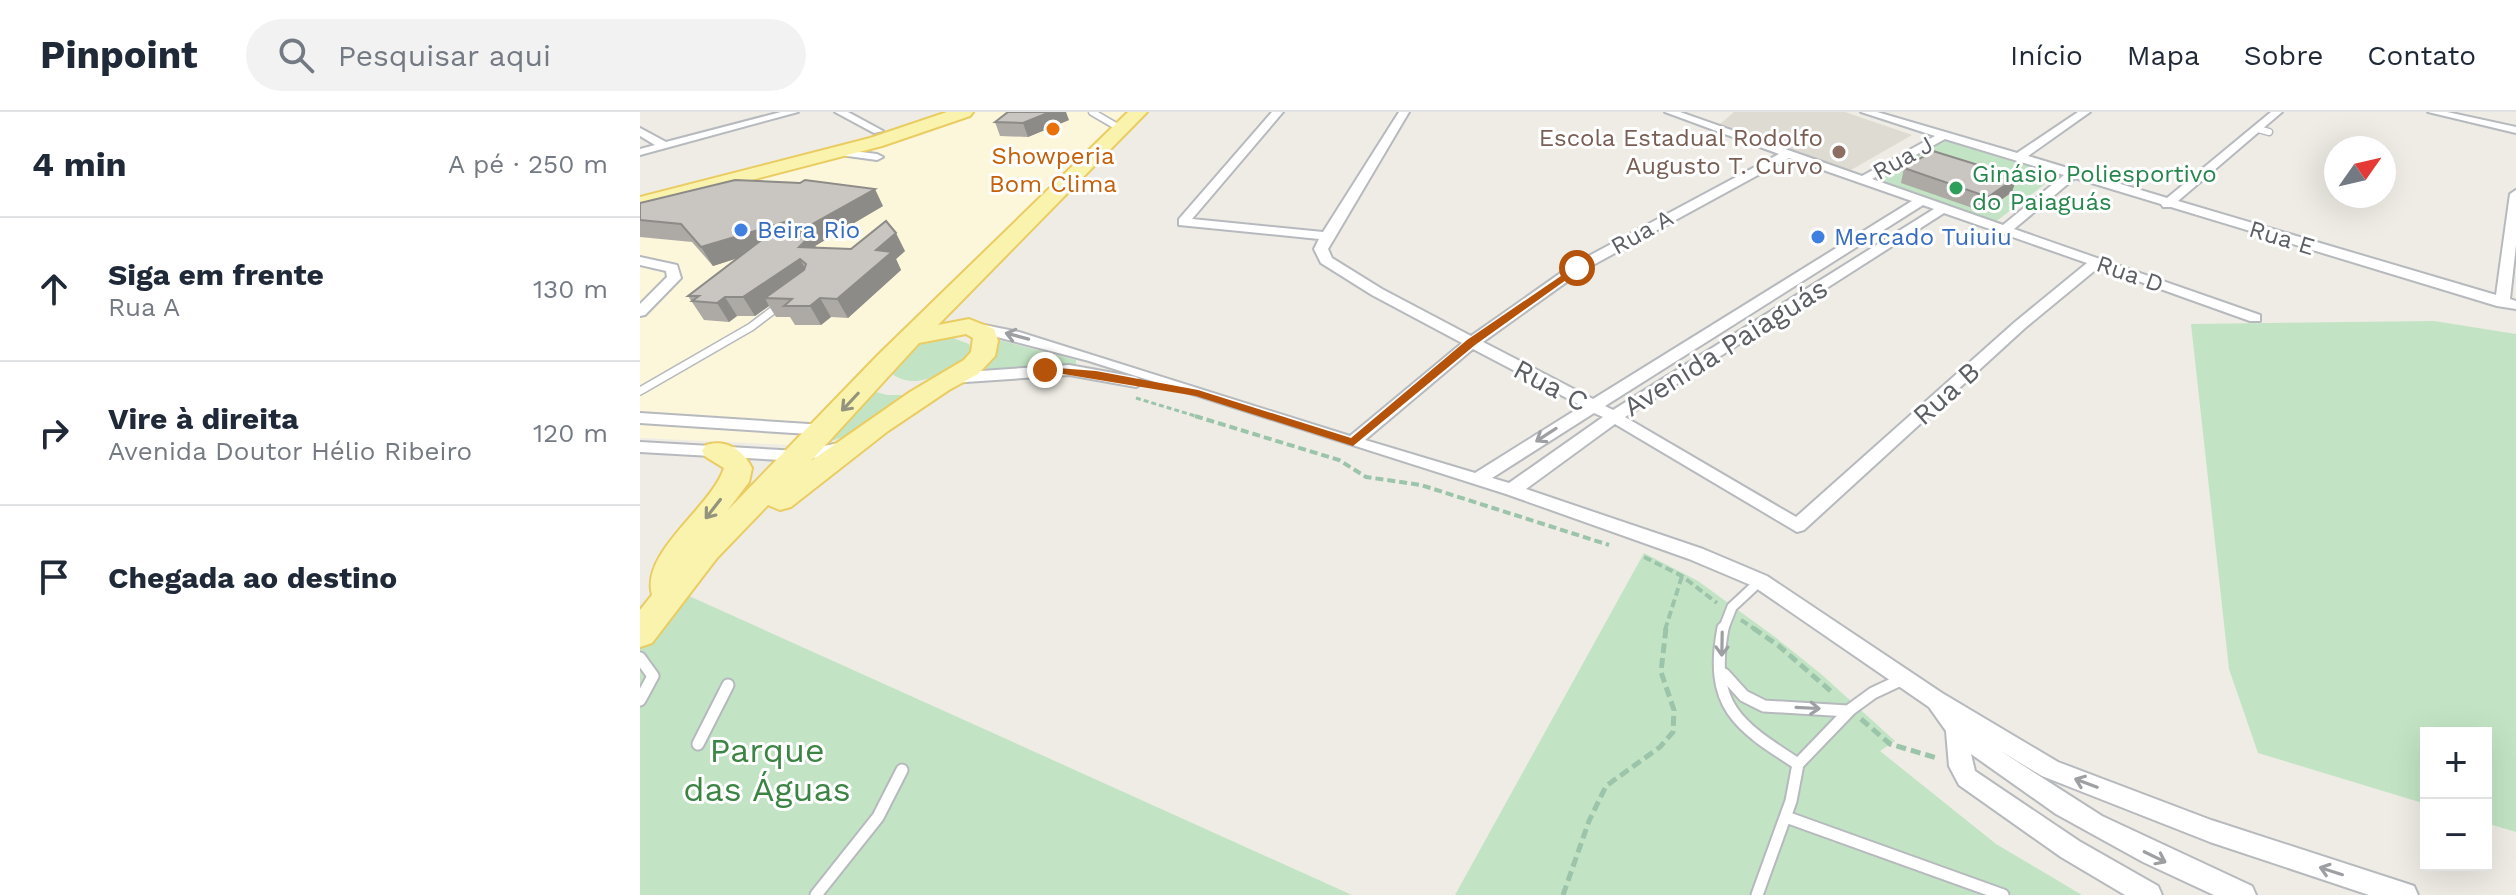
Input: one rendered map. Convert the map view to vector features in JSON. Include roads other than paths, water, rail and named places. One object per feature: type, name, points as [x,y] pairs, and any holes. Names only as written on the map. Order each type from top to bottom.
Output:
[{"type":"main road","points":[[640,193],[786,157],[932,112]]},
{"type":"main road","points":[[640,634],[706,550],[911,337],[960,291],[1112,120],[1138,112]]},
{"type":"main road","points":[[640,203],[837,152],[964,113]]},
{"type":"main road","points":[[670,599],[781,499],[851,445],[980,360],[987,342],[985,334],[958,310],[960,291]]},
{"type":"main road","points":[[911,337],[974,327]]},
{"type":"main road","points":[[876,374],[902,387],[947,380]]},
{"type":"main road","points":[[670,599],[664,587],[664,575],[677,551],[734,482],[738,468],[734,460],[716,451]]},
{"type":"street","points":[[640,152],[793,112]]},
{"type":"street","points":[[841,112],[878,131]]},
{"type":"street","points":[[1278,112],[1183,222],[1327,236],[1404,112]]},
{"type":"street","points":[[1670,112],[2005,230],[2072,174]]},
{"type":"street","points":[[1703,123],[1721,112]]},
{"type":"street","name":"Rua E","points":[[1868,112],[2509,304]]},
{"type":"street","points":[[2032,133],[2065,112]]},
{"type":"street","points":[[2009,152],[2055,136],[2085,112]]},
{"type":"street","points":[[2167,204],[2263,130],[2277,112]]},
{"type":"street","points":[[2433,112],[2516,130]]},
{"type":"street","points":[[640,131],[665,146]]},
{"type":"street","name":"Rua J","points":[[1862,180],[1944,135]]},
{"type":"street","points":[[837,152],[877,157]]},
{"type":"street","name":"Rua A","points":[[1353,442],[1471,343],[1577,268],[1789,153]]},
{"type":"street","name":"Avenida Paiaguás","points":[[1476,480],[1921,201]]},
{"type":"street","points":[[2509,304],[2515,203]]},
{"type":"street","name":"Avenida Paiaguás","points":[[1512,490],[1614,417],[1942,209]]},
{"type":"street","name":"Rua D","points":[[2005,230],[2255,318]]},
{"type":"street","name":"Rua C","points":[[1327,236],[1321,249],[1326,260],[1377,292],[1614,417],[1797,526]]},
{"type":"street","points":[[640,261],[672,268],[674,278],[640,312]]},
{"type":"street","name":"Rua B","points":[[1797,526],[2020,325],[2097,262]]},
{"type":"street","points":[[974,327],[1094,358],[1665,541],[1760,581],[1934,699],[2050,769],[2210,831],[2405,895]]},
{"type":"street","points":[[947,380],[1069,370],[1198,393]]},
{"type":"street","points":[[640,418],[824,430]]},
{"type":"street","points":[[640,447],[799,456],[851,445]]},
{"type":"street","points":[[1934,699],[1957,731],[2048,799],[2155,858],[2243,895]]},
{"type":"street","points":[[1957,731],[1961,766],[1967,778],[1982,791],[2070,849],[2149,895]]},
{"type":"lane","points":[[1092,112],[1112,120]]},
{"type":"lane","points":[[640,391],[751,327],[786,301]]},
{"type":"lane","points":[[1760,581],[1729,611],[1720,644],[1727,707],[1735,717],[1798,764]]},
{"type":"lane","points":[[640,658],[653,676],[640,700]]},
{"type":"lane","points":[[1723,674],[1744,696],[1764,706],[1850,710]]},
{"type":"lane","points":[[1757,895],[1786,817],[1798,764],[1850,710],[1873,693],[1906,678]]},
{"type":"lane","points":[[698,744],[728,685]]},
{"type":"lane","points":[[816,895],[896,789],[902,770]]},
{"type":"lane","points":[[1786,817],[2003,895]]},
{"type":"place","name":"Showperia Bom Clima","points":[[1053,129]]},
{"type":"place","name":"Escola Estadual Rodolfo Augusto T. Curvo","points":[[1839,152]]},
{"type":"place","name":"Ginásio Poliesportivo do Paiaguás","points":[[1956,188]]},
{"type":"place","name":"Beira Rio","points":[[741,230]]},
{"type":"place","name":"Mercado Tuiuiu","points":[[1818,237]]},
{"type":"park label","name":"Parque das Águas","points":[[767,770]]}]
